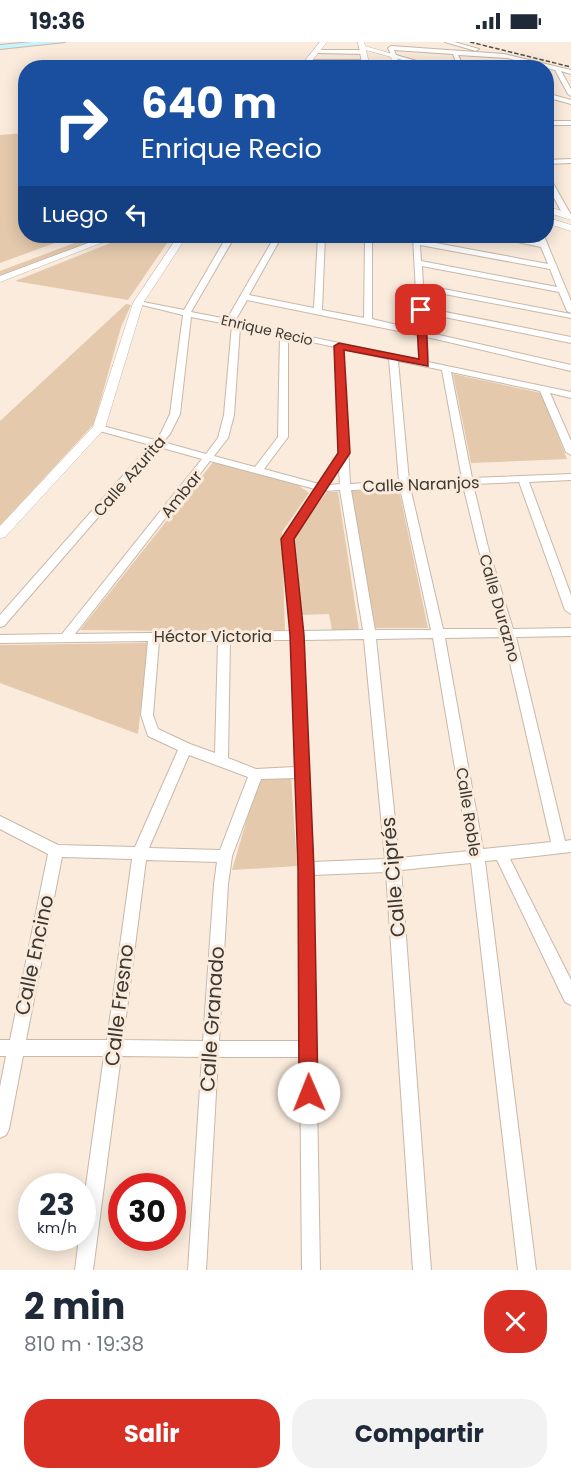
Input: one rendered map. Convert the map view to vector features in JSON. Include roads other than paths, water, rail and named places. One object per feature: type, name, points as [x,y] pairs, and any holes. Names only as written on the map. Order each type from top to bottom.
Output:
[{"type":"main road","points":[[0,47],[61,42]]},
{"type":"street","points":[[448,42],[521,60]]},
{"type":"street","points":[[323,44],[393,52],[414,60]]},
{"type":"street","points":[[314,60],[323,44]]},
{"type":"street","points":[[309,60],[323,44]]},
{"type":"street","points":[[320,52],[362,47]]},
{"type":"street","points":[[393,52],[423,50],[489,59],[510,57]]},
{"type":"street","points":[[423,50],[427,60]]},
{"type":"street","points":[[393,52],[396,60]]},
{"type":"street","points":[[455,53],[458,60]]},
{"type":"street","points":[[554,68],[571,72]]},
{"type":"street","points":[[557,69],[571,94]]},
{"type":"street","points":[[554,98],[571,102]]},
{"type":"street","points":[[554,123],[571,123]]},
{"type":"street","points":[[554,162],[571,161]]},
{"type":"street","points":[[554,190],[569,216]]},
{"type":"street","points":[[554,211],[569,216]]},
{"type":"street","points":[[554,223],[571,228]]},
{"type":"street","points":[[0,269],[70,243]]},
{"type":"street","points":[[0,279],[95,243]]},
{"type":"street","points":[[0,534],[99,428],[138,303],[177,243]]},
{"type":"street","name":"Calle Azurita","points":[[0,623],[159,443],[175,414],[188,312],[227,243]]},
{"type":"street","name":"Ambar","points":[[65,638],[210,457],[227,427],[233,323],[274,243]]},
{"type":"street","points":[[318,311],[322,243]]},
{"type":"street","points":[[368,321],[369,243]]},
{"type":"street","points":[[416,243],[424,363]]},
{"type":"street","points":[[436,243],[554,267]]},
{"type":"street","points":[[534,243],[545,245],[571,313]]},
{"type":"street","points":[[418,263],[562,290]]},
{"type":"street","points":[[419,286],[571,313]]},
{"type":"street","points":[[246,297],[368,321],[571,368]]},
{"type":"street","name":"Enrique Recio","points":[[138,303],[571,395]]},
{"type":"street","points":[[421,310],[571,340]]},
{"type":"street","points":[[258,471],[283,437],[284,334]]},
{"type":"street","name":"Calle Ciprés","points":[[339,346],[345,487],[370,635],[393,865],[422,1270]]},
{"type":"street","name":"Calle Roble","points":[[393,357],[404,484],[438,634],[477,857],[527,1270]]},
{"type":"street","name":"Calle Durazno","points":[[446,369],[467,482],[483,547],[509,633],[565,846]]},
{"type":"street","points":[[544,389],[571,452]]},
{"type":"street","name":"Calle Naranjos","points":[[99,428],[322,488],[571,477]]},
{"type":"street","points":[[311,1270],[306,869],[297,635],[288,539],[298,519],[322,488],[344,453]]},
{"type":"street","points":[[523,479],[571,610]]},
{"type":"street","name":"Héctor Victoria","points":[[0,639],[571,632]]},
{"type":"street","points":[[221,762],[224,635]]},
{"type":"street","points":[[154,636],[147,716],[149,726],[160,737],[256,774],[301,772]]},
{"type":"street","name":"Calle Fresno","points":[[84,1270],[140,852],[185,748]]},
{"type":"street","name":"Calle Granado","points":[[197,1270],[209,1048],[225,856],[256,774]]},
{"type":"street","points":[[0,822],[56,851],[225,856]]},
{"type":"street","points":[[306,869],[393,865],[565,846]]},
{"type":"street","name":"Calle Encino","points":[[0,1129],[8,1048],[56,851]]},
{"type":"street","points":[[501,854],[571,997]]},
{"type":"street","points":[[8,1048],[308,1049]]},
{"type":"railway","points":[[470,42],[543,60]]},
{"type":"railway","points":[[554,63],[571,67]]}]
